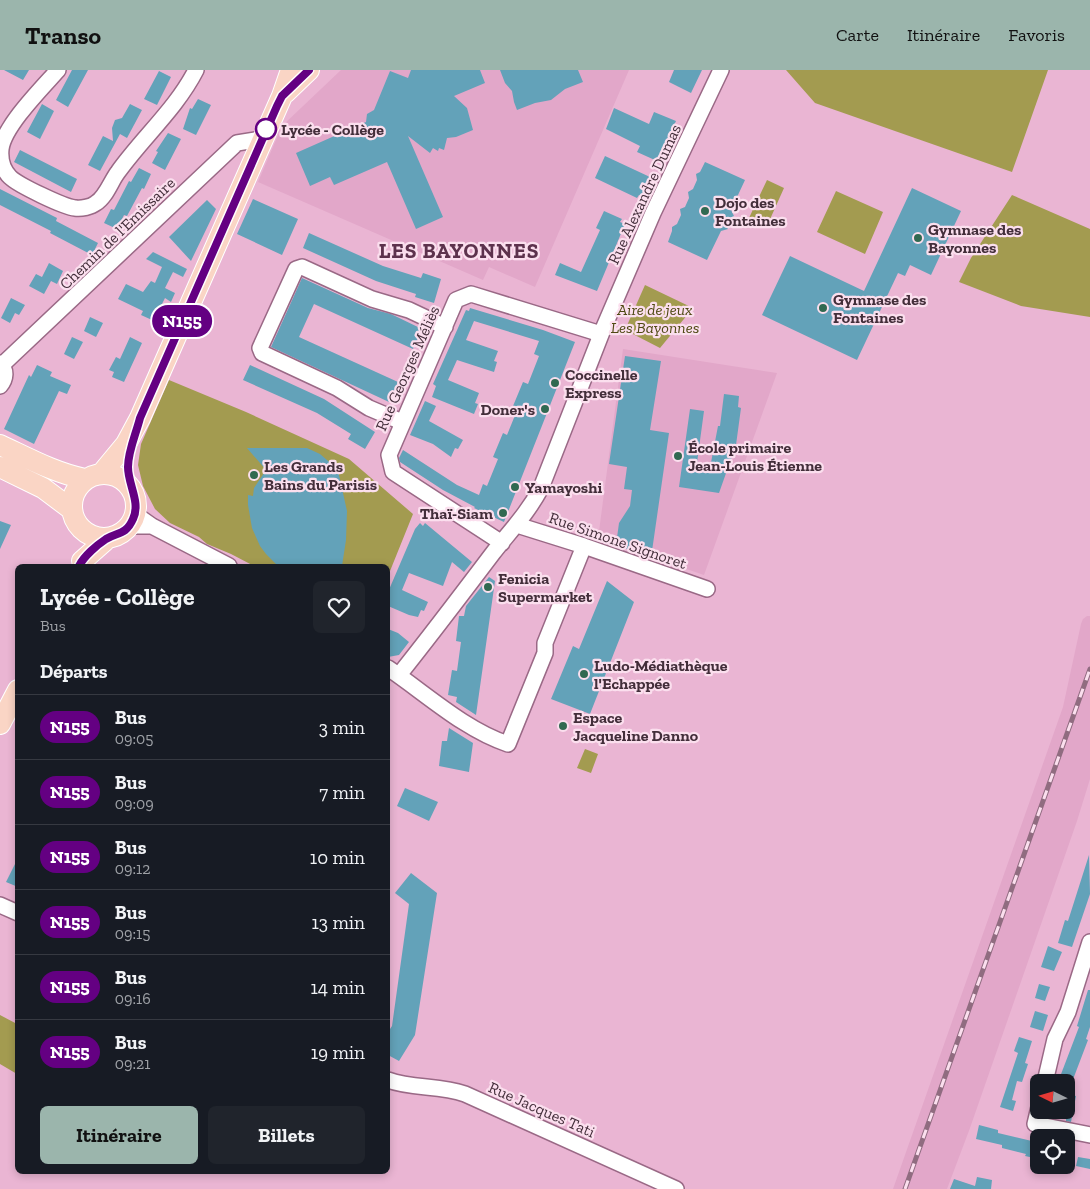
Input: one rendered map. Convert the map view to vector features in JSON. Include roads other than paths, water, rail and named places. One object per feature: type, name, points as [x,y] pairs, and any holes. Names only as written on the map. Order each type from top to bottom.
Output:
[{"type":"main road","points":[[0,445],[54,471],[94,476],[113,474],[123,480],[135,496],[136,505],[132,520],[116,536],[100,538],[86,533],[76,523],[71,510],[74,492],[94,476],[126,444],[140,418],[282,96],[291,70]]},
{"type":"main road","points":[[282,96],[309,70]]},
{"type":"main road","points":[[130,488],[128,467],[131,448],[140,418]]},
{"type":"main road","points":[[0,467],[43,488],[71,510]]},
{"type":"main road","points":[[81,564],[86,533]]},
{"type":"main road","points":[[81,564],[108,538]]},
{"type":"main road","points":[[0,724],[15,696]]},
{"type":"street","points":[[58,70],[20,114],[7,133],[2,144],[1,160],[10,178],[65,206],[76,208],[88,207],[98,202],[124,164],[177,102],[196,70]]},
{"type":"street","name":"Rue Alexandre Dumas","points":[[393,671],[517,525],[541,488],[601,334],[654,213],[721,70]]},
{"type":"street","name":"Chemin de l'Emissaire","points":[[1,364],[236,143],[262,139]]},
{"type":"street","points":[[402,422],[369,408],[337,388],[262,353],[260,348],[296,269],[302,267],[372,299],[409,310],[446,327]]},
{"type":"street","name":"Rue Georges Méliès","points":[[502,543],[393,472],[389,455],[402,422],[446,327],[456,300],[471,294],[601,334]]},
{"type":"street","points":[[0,386],[5,376],[1,364]]},
{"type":"street","points":[[132,520],[152,526],[226,564]]},
{"type":"street","name":"Rue Simone Signoret","points":[[517,525],[708,589]]},
{"type":"street","points":[[393,671],[471,726],[498,741],[508,744],[545,653],[546,643],[584,546]]},
{"type":"street","points":[[0,905],[15,912]]},
{"type":"street","points":[[1047,1074],[1055,1039],[1068,1012],[1090,942]]},
{"type":"street","name":"Rue Jacques Tati","points":[[390,1081],[465,1094],[676,1189]]},
{"type":"street","points":[[1036,1119],[1035,1124],[1090,1135]]},
{"type":"railway","points":[[905,1189],[1090,669]]},
{"type":"place","name":"Lycée - Collège","points":[[266,129]]},
{"type":"place","name":"Dojo des Fontaines","points":[[705,211]]},
{"type":"place","name":"Gymnase des Bayonnes","points":[[918,238]]},
{"type":"place","name":"Gymnase des Fontaines","points":[[823,308]]},
{"type":"place","name":"Coccinelle Express","points":[[555,383]]},
{"type":"place","name":"Doner's","points":[[545,409]]},
{"type":"place","name":"École primaire Jean-Louis Étienne","points":[[678,456]]},
{"type":"place","name":"Les Grands Bains du Parisis","points":[[254,475]]},
{"type":"place","name":"Yamayoshi","points":[[515,487]]},
{"type":"place","name":"Thaï-Siam","points":[[503,513]]},
{"type":"place","name":"Fenicia Supermarket","points":[[488,587]]},
{"type":"place","name":"Ludo-Médiathèque l'Echappée","points":[[584,674]]},
{"type":"place","name":"Espace Jacqueline Danno","points":[[563,726]]},
{"type":"district","name":"LES BAYONNES","points":[[459,251]]},
{"type":"park label","name":"Aire de jeux Les Bayonnes","points":[[655,318]]}]
